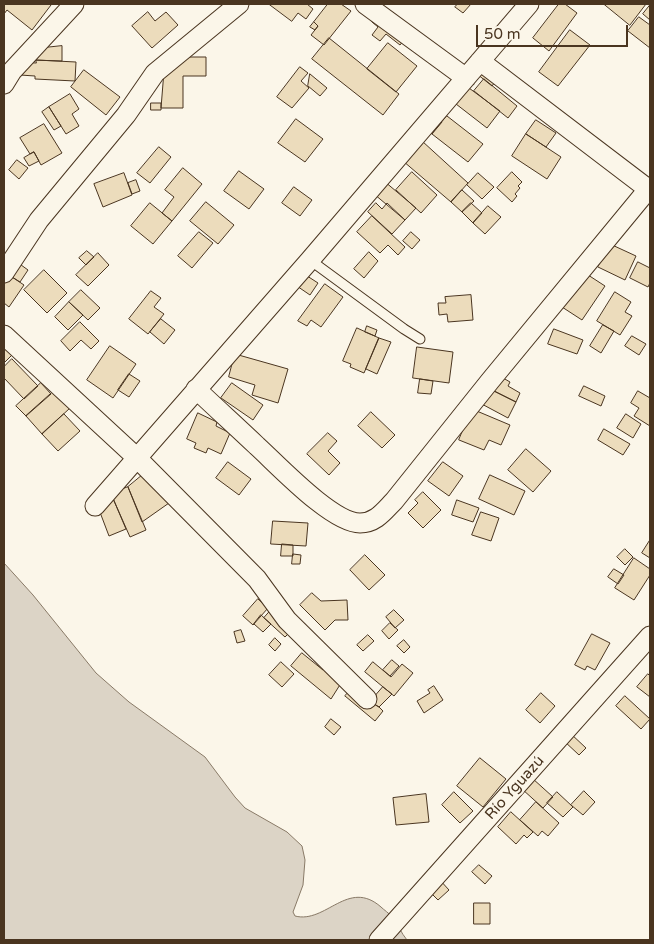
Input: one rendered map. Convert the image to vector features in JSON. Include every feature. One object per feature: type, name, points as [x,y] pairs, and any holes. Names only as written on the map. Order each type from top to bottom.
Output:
[{"type":"street","points":[[4,84],[12,71],[74,4]]},
{"type":"street","points":[[4,273],[39,220],[126,115],[155,73],[239,4]]},
{"type":"street","points":[[365,4],[466,78]]},
{"type":"street","points":[[95,506],[310,260],[529,4]]},
{"type":"street","points":[[196,389],[305,492],[340,516],[359,523],[371,521],[379,517],[394,501],[649,188],[480,61]]},
{"type":"street","points":[[4,335],[136,457],[257,580],[287,620],[367,698]]},
{"type":"street","name":"Río Yguazú","points":[[380,940],[650,636]]},
{"type":"lane","points":[[310,260],[420,340]]},
{"type":"shaded area","points":[[4,563],[33,595],[96,673],[129,702],[205,757],[245,808],[287,832],[302,846],[305,860],[303,885],[293,912],[295,916],[306,917],[317,914],[347,899],[358,897],[369,899],[391,916],[407,940],[4,940]]},
{"type":"building","points":[[4,4],[51,5],[32,30],[7,10],[4,14]]},
{"type":"building","points":[[269,4],[307,4],[313,9],[306,19],[298,13],[292,21]]},
{"type":"building","points":[[328,4],[341,4],[351,11],[324,45],[311,35],[318,26],[314,22]]},
{"type":"building","points":[[458,4],[471,4],[463,13],[455,7]]},
{"type":"building","points":[[559,4],[565,4],[577,13],[549,51],[533,38]]},
{"type":"building","points":[[604,4],[646,4],[630,25]]},
{"type":"building","points":[[650,5],[650,20],[643,14]]},
{"type":"building","points":[[148,12],[155,21],[166,12],[178,25],[152,48],[132,26]]},
{"type":"building","points":[[377,16],[404,40],[400,45],[386,34],[380,41],[372,35],[378,27],[372,22]]},
{"type":"building","points":[[639,17],[650,25],[650,48],[628,31]]},
{"type":"building","points":[[314,22],[318,26],[315,30],[310,27]]},
{"type":"building","points":[[570,30],[590,45],[558,86],[539,72]]},
{"type":"building","points":[[329,38],[399,94],[383,115],[312,59]]},
{"type":"building","points":[[388,43],[417,66],[396,92],[367,69]]},
{"type":"building","points":[[62,46],[62,61],[32,60],[34,49]]},
{"type":"building","points":[[177,57],[206,57],[206,76],[183,76],[183,108],[161,108],[164,71]]},
{"type":"building","points":[[36,60],[76,62],[75,81],[35,79],[35,76],[20,75],[21,62],[36,63]]},
{"type":"building","points":[[484,65],[499,77],[492,86],[477,74]]},
{"type":"building","points":[[300,67],[308,73],[301,81],[309,88],[292,108],[277,97]]},
{"type":"building","points":[[84,70],[120,97],[106,115],[71,87]]},
{"type":"building","points":[[310,74],[327,88],[320,96],[308,86]]},
{"type":"building","points":[[484,79],[517,106],[508,118],[474,91]]},
{"type":"building","points":[[469,88],[500,111],[487,128],[456,104]]},
{"type":"building","points":[[70,94],[79,109],[72,114],[79,126],[66,134],[49,107]]},
{"type":"building","points":[[151,103],[161,103],[161,110],[151,110]]},
{"type":"building","points":[[49,107],[61,126],[54,130],[42,112]]},
{"type":"building","points":[[447,116],[483,144],[468,162],[432,134]]},
{"type":"building","points":[[296,119],[323,139],[305,162],[278,143]]},
{"type":"building","points":[[438,119],[442,122],[432,134],[428,131]]},
{"type":"building","points":[[536,120],[556,133],[546,147],[526,134]]},
{"type":"building","points":[[44,124],[62,153],[41,165],[34,152],[30,154],[20,138]]},
{"type":"building","points":[[526,134],[561,157],[547,179],[512,156]]},
{"type":"building","points":[[422,141],[468,183],[451,202],[403,161]]},
{"type":"building","points":[[159,147],[171,157],[150,183],[137,173]]},
{"type":"building","points":[[34,152],[39,161],[29,166],[24,158]]},
{"type":"building","points":[[17,160],[28,168],[19,179],[9,170]]},
{"type":"building","points":[[183,168],[202,184],[172,221],[162,213],[174,197],[165,190]]},
{"type":"building","points":[[239,171],[264,189],[249,209],[224,191]]},
{"type":"building","points":[[412,172],[437,195],[421,213],[396,190]]},
{"type":"building","points":[[512,172],[522,182],[515,194],[517,196],[512,202],[497,188]]},
{"type":"building","points":[[124,173],[132,195],[103,207],[94,184]]},
{"type":"building","points":[[478,173],[494,187],[482,199],[467,185]]},
{"type":"building","points":[[136,180],[140,191],[132,194],[128,183]]},
{"type":"building","points":[[384,181],[416,208],[405,220],[374,194]]},
{"type":"building","points":[[294,187],[312,200],[300,216],[282,203]]},
{"type":"building","points":[[462,190],[474,201],[462,212],[451,202]]},
{"type":"building","points":[[206,202],[234,225],[218,244],[190,221]]},
{"type":"building","points":[[150,203],[172,221],[153,244],[131,226]]},
{"type":"building","points":[[376,203],[382,209],[387,203],[405,220],[392,234],[368,212]]},
{"type":"building","points":[[471,203],[482,213],[473,223],[462,212]]},
{"type":"building","points":[[488,206],[501,217],[485,234],[473,223]]},
{"type":"building","points":[[372,216],[405,247],[398,255],[388,245],[380,253],[357,232]]},
{"type":"building","points":[[199,232],[213,243],[192,268],[178,256]]},
{"type":"building","points":[[411,232],[420,240],[412,249],[403,241]]},
{"type":"building","points":[[610,244],[636,256],[625,280],[598,267]]},
{"type":"building","points":[[87,251],[94,257],[86,265],[79,258]]},
{"type":"building","points":[[369,252],[378,261],[364,278],[354,269]]},
{"type":"building","points":[[98,253],[109,265],[88,286],[76,275]]},
{"type":"building","points":[[17,262],[28,270],[20,282],[9,275]]},
{"type":"building","points":[[638,262],[650,268],[650,283],[648,287],[630,278]]},
{"type":"building","points":[[44,270],[67,293],[47,313],[24,290]]},
{"type":"building","points":[[301,272],[318,283],[310,295],[291,282]]},
{"type":"building","points":[[585,273],[605,286],[582,320],[562,307]]},
{"type":"building","points":[[9,275],[24,285],[9,307],[4,303],[4,282]]},
{"type":"building","points":[[325,284],[343,297],[321,327],[311,320],[307,326],[298,321]]},
{"type":"building","points":[[81,290],[100,308],[88,320],[69,302]]},
{"type":"building","points":[[151,291],[161,298],[154,307],[164,314],[148,334],[129,319]]},
{"type":"building","points":[[615,292],[631,302],[625,312],[632,316],[620,335],[597,321]]},
{"type":"building","points":[[471,295],[473,320],[448,322],[447,314],[439,315],[438,303],[446,303],[445,297]]},
{"type":"building","points":[[69,302],[83,315],[68,330],[55,317]]},
{"type":"building","points":[[161,319],[175,330],[164,344],[150,332]]},
{"type":"building","points":[[80,322],[99,341],[91,349],[81,340],[70,351],[61,341]]},
{"type":"building","points":[[603,325],[614,331],[601,353],[590,346]]},
{"type":"building","points":[[367,326],[377,330],[375,336],[365,332]]},
{"type":"building","points":[[357,328],[379,338],[364,373],[350,367],[351,364],[343,361]]},
{"type":"building","points":[[554,329],[583,340],[577,354],[548,344]]},
{"type":"building","points":[[632,336],[646,344],[639,355],[625,346]]},
{"type":"building","points":[[379,338],[391,342],[377,374],[366,369]]},
{"type":"building","points":[[4,344],[13,354],[4,363]]},
{"type":"building","points":[[110,346],[136,364],[113,398],[87,380]]},
{"type":"building","points":[[417,347],[453,352],[449,383],[413,378]]},
{"type":"building","points":[[235,354],[288,369],[278,403],[252,395],[255,385],[229,377]]},
{"type":"building","points":[[12,359],[38,386],[24,399],[4,378],[4,367]]},
{"type":"building","points":[[129,374],[140,381],[129,397],[118,390]]},
{"type":"building","points":[[498,375],[510,382],[508,386],[520,393],[516,402],[488,388]]},
{"type":"building","points":[[420,379],[433,381],[431,394],[418,393]]},
{"type":"building","points":[[41,383],[51,394],[26,416],[16,406]]},
{"type":"building","points":[[232,383],[263,405],[253,420],[221,398]]},
{"type":"building","points":[[584,386],[605,396],[601,406],[579,396]]},
{"type":"building","points":[[488,388],[516,402],[508,418],[478,402]]},
{"type":"building","points":[[54,391],[70,408],[42,434],[26,416]]},
{"type":"building","points":[[638,391],[650,398],[650,426],[634,416],[639,408],[631,403]]},
{"type":"building","points":[[472,409],[510,425],[501,445],[489,440],[484,450],[459,440]]},
{"type":"building","points":[[371,412],[395,435],[382,448],[358,426]]},
{"type":"building","points":[[198,413],[217,422],[216,426],[230,433],[221,454],[208,448],[206,453],[194,448],[196,443],[187,439]]},
{"type":"building","points":[[64,414],[80,431],[58,451],[42,434]]},
{"type":"building","points":[[626,414],[641,424],[633,438],[617,428]]},
{"type":"building","points":[[604,429],[630,444],[623,455],[598,440]]},
{"type":"building","points":[[328,433],[337,441],[328,451],[340,463],[329,475],[307,454]]},
{"type":"building","points":[[526,449],[551,471],[533,492],[508,470]]},
{"type":"building","points":[[228,462],[251,479],[239,495],[216,478]]},
{"type":"building","points":[[443,462],[463,476],[449,496],[428,481]]},
{"type":"building","points":[[145,473],[169,503],[142,522],[128,487]]},
{"type":"building","points":[[490,475],[525,491],[514,515],[479,499]]},
{"type":"building","points":[[128,487],[146,530],[130,537],[111,494]]},
{"type":"building","points":[[423,492],[441,510],[423,528],[408,513],[418,503],[415,500]]},
{"type":"building","points":[[112,496],[126,529],[109,536],[98,507]]},
{"type":"building","points":[[457,500],[479,508],[473,522],[452,515]]},
{"type":"building","points":[[481,512],[499,518],[491,541],[472,535]]},
{"type":"building","points":[[273,521],[308,523],[306,546],[271,544]]},
{"type":"building","points":[[650,540],[650,558],[642,553]]},
{"type":"building","points":[[282,544],[293,545],[293,556],[281,556]]},
{"type":"building","points":[[625,549],[633,557],[625,565],[617,557]]},
{"type":"building","points":[[293,554],[301,555],[300,564],[292,564]]},
{"type":"building","points":[[365,555],[385,575],[369,590],[350,570]]},
{"type":"building","points":[[634,558],[650,569],[650,575],[634,600],[615,588]]},
{"type":"building","points":[[614,569],[624,575],[618,584],[608,577]]},
{"type":"building","points":[[312,593],[321,601],[347,600],[348,620],[335,620],[325,630],[300,605]]},
{"type":"building","points":[[258,599],[268,608],[253,625],[243,616]]},
{"type":"building","points":[[272,609],[294,628],[285,637],[264,618]]},
{"type":"building","points":[[394,610],[404,620],[395,628],[386,617]]},
{"type":"building","points":[[261,615],[271,624],[263,632],[254,624]]},
{"type":"building","points":[[390,623],[398,630],[389,639],[382,631]]},
{"type":"building","points":[[241,630],[245,641],[237,643],[234,632]]},
{"type":"building","points":[[592,634],[610,643],[595,670],[587,666],[585,670],[575,665]]},
{"type":"building","points":[[368,635],[374,641],[363,651],[357,645]]},
{"type":"building","points":[[275,638],[281,644],[275,651],[269,645]]},
{"type":"building","points":[[404,640],[410,647],[404,653],[397,646]]},
{"type":"building","points":[[302,653],[323,670],[326,666],[343,680],[331,699],[291,666]]},
{"type":"building","points":[[392,660],[399,666],[390,676],[383,670]]},
{"type":"building","points":[[281,662],[294,674],[282,687],[269,675]]},
{"type":"building","points":[[373,662],[391,677],[402,664],[413,673],[394,696],[365,672]]},
{"type":"building","points":[[648,674],[650,676],[650,697],[637,687]]},
{"type":"building","points":[[434,686],[443,700],[424,713],[417,701],[430,693],[428,690]]},
{"type":"building","points":[[383,687],[392,694],[379,707],[370,702]]},
{"type":"building","points":[[352,689],[383,711],[375,721],[345,696]]},
{"type":"building","points":[[541,693],[555,706],[540,723],[526,710]]},
{"type":"building","points":[[625,696],[650,719],[641,729],[616,706]]},
{"type":"building","points":[[331,719],[341,727],[334,735],[325,727]]},
{"type":"building","points":[[570,733],[586,748],[579,755],[563,740]]},
{"type":"building","points":[[480,758],[506,779],[483,807],[457,786]]},
{"type":"building","points":[[532,778],[553,797],[543,808],[522,789]]},
{"type":"building","points":[[584,791],[595,802],[583,815],[571,805]]},
{"type":"building","points":[[454,792],[473,811],[460,823],[442,805]]},
{"type":"building","points":[[557,792],[573,807],[563,817],[547,803]]},
{"type":"building","points":[[426,794],[429,822],[396,825],[393,798]]},
{"type":"building","points":[[536,802],[559,823],[548,836],[542,831],[538,836],[520,820]]},
{"type":"building","points":[[511,812],[533,832],[527,838],[524,835],[516,844],[498,827]]},
{"type":"building","points":[[479,865],[492,876],[485,884],[472,872]]},
{"type":"building","points":[[439,879],[449,890],[438,900],[428,890]]},
{"type":"building","points":[[474,903],[490,903],[490,924],[474,924]]}]
